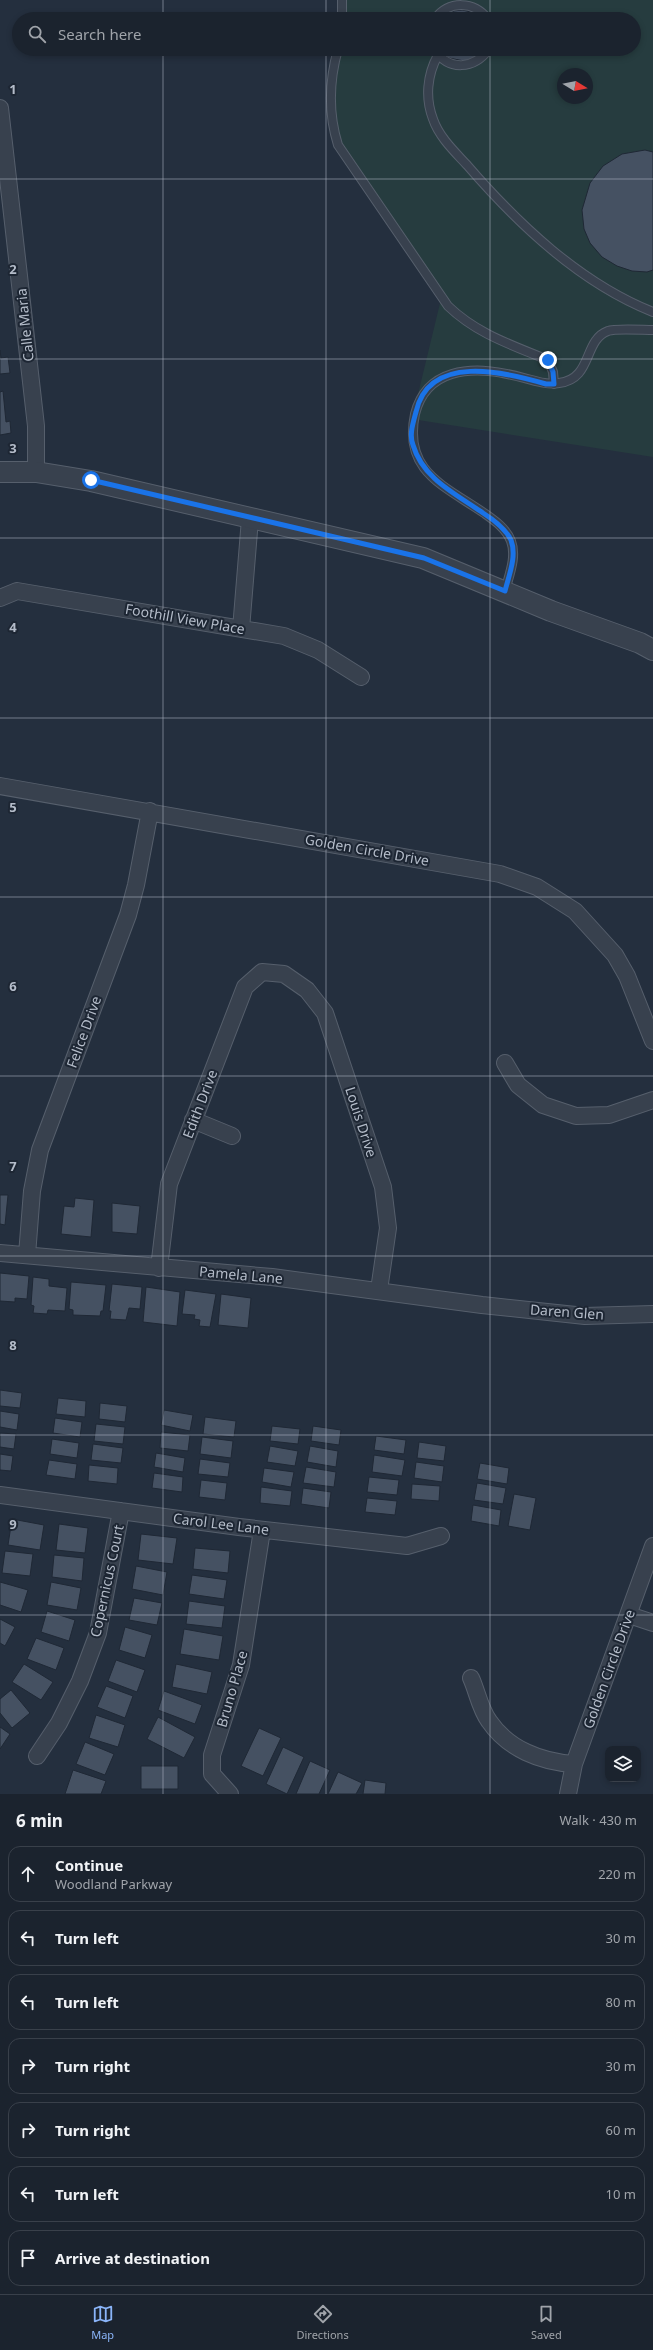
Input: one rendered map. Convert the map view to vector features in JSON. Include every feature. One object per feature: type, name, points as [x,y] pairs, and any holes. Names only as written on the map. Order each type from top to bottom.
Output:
[{"type":"street","name":"Calle Maria","points":[[0,108],[36,426],[36,472]]},
{"type":"street","points":[[0,472],[36,472],[91,480],[424,558],[551,611],[640,643],[653,650]]},
{"type":"street","points":[[241,629],[250,518]]},
{"type":"street","name":"Foothill View Place","points":[[0,598],[17,591],[284,636],[318,650],[361,677]]},
{"type":"street","name":"Golden Circle Drive","points":[[0,786],[150,811],[500,874],[537,887],[575,911],[615,955],[627,976],[653,1041]]},
{"type":"street","name":"Felice Drive","points":[[27,1255],[32,1191],[40,1150],[128,915],[136,885],[150,811]]},
{"type":"street","name":"Edith Drive","points":[[159,1268],[169,1184],[245,988],[262,972],[284,974]]},
{"type":"street","name":"Louis Drive","points":[[284,974],[306,990],[325,1013],[383,1187],[388,1228],[379,1290]]},
{"type":"street","points":[[506,1063],[518,1085],[543,1105],[576,1116],[609,1115],[653,1100]]},
{"type":"street","points":[[194,1120],[232,1136]]},
{"type":"street","name":"Pamela Lane","points":[[0,1253],[272,1277],[379,1290],[482,1305]]},
{"type":"street","name":"Daren Glen","points":[[482,1305],[585,1316],[653,1314]]},
{"type":"street","name":"Carol Lee Lane","points":[[0,1495],[262,1530],[407,1546],[441,1536]]},
{"type":"street","name":"Copernicus Court","points":[[37,1756],[59,1722],[80,1681],[98,1633],[121,1511]]},
{"type":"street","name":"Bruno Place","points":[[230,1794],[212,1774],[212,1755],[241,1666],[262,1530]]},
{"type":"street","name":"Golden Circle Drive","points":[[568,1794],[574,1764],[653,1546]]},
{"type":"street","points":[[629,1615],[653,1623]]},
{"type":"street","points":[[471,1678],[488,1720],[506,1741],[521,1750],[559,1763],[574,1764]]},
{"type":"lane","points":[[342,0],[342,12]]},
{"type":"lane","points":[[441,12],[452,5],[463,4],[473,6],[483,12]]},
{"type":"lane","points":[[336,56],[332,69],[331,122],[338,145],[448,306],[460,317],[496,340],[548,360],[553,372],[554,384]]},
{"type":"lane","points":[[435,56],[430,70],[428,103],[433,121],[447,143],[505,207],[581,273],[608,291],[653,312]]},
{"type":"lane","points":[[440,56],[446,62],[465,66],[475,63],[482,56]]},
{"type":"lane","points":[[505,591],[513,554],[510,540],[498,523],[429,476],[412,444],[412,430],[417,406],[427,388],[452,374],[492,371],[546,384],[554,384],[572,379],[582,371],[594,342],[608,331],[653,330]]},
{"type":"green space","points":[[343,0],[653,0],[653,457],[412,419],[442,295],[339,147],[330,115],[338,56],[641,56],[641,12],[343,12]]},
{"type":"building","points":[[462,10],[471,12],[453,12]]},
{"type":"building","points":[[447,56],[476,56],[473,59],[464,61],[449,58]]},
{"type":"building","points":[[645,150],[653,152],[653,270],[647,272],[632,271],[617,266],[602,257],[590,243],[584,229],[582,210],[590,183],[603,166],[622,154]]},
{"type":"building","points":[[0,350],[1,358],[8,357],[10,373],[0,374]]},
{"type":"building","points":[[3,391],[6,422],[10,421],[11,433],[0,435],[0,392]]},
{"type":"building","points":[[0,1195],[8,1195],[5,1225],[0,1224]]},
{"type":"building","points":[[75,1198],[94,1200],[91,1237],[61,1234],[64,1206],[74,1207]]},
{"type":"building","points":[[112,1203],[140,1206],[137,1234],[112,1232]]},
{"type":"building","points":[[0,1273],[29,1276],[27,1299],[15,1298],[15,1302],[0,1301]]},
{"type":"building","points":[[33,1277],[49,1279],[49,1286],[67,1288],[65,1311],[48,1310],[47,1314],[33,1313],[34,1306],[31,1305]]},
{"type":"building","points":[[71,1282],[106,1285],[103,1311],[101,1311],[100,1316],[73,1315],[73,1310],[69,1309]]},
{"type":"building","points":[[112,1284],[142,1287],[140,1309],[129,1308],[126,1320],[110,1319],[111,1311],[109,1311]]},
{"type":"building","points":[[146,1287],[180,1292],[177,1326],[143,1322]]},
{"type":"building","points":[[185,1290],[216,1294],[210,1327],[199,1326],[200,1320],[194,1319],[195,1315],[182,1314]]},
{"type":"building","points":[[221,1294],[251,1298],[248,1328],[218,1325]]},
{"type":"building","points":[[0,1390],[22,1393],[20,1408],[0,1406]]},
{"type":"building","points":[[58,1398],[86,1401],[85,1417],[56,1414]]},
{"type":"building","points":[[100,1403],[127,1406],[125,1422],[99,1419]]},
{"type":"building","points":[[164,1410],[193,1415],[190,1431],[161,1425]]},
{"type":"building","points":[[0,1411],[19,1414],[17,1430],[0,1427]]},
{"type":"building","points":[[205,1417],[236,1421],[234,1437],[203,1434]]},
{"type":"building","points":[[55,1418],[82,1422],[80,1437],[53,1433]]},
{"type":"building","points":[[96,1424],[125,1427],[123,1444],[94,1441]]},
{"type":"building","points":[[272,1426],[300,1429],[298,1444],[270,1441]]},
{"type":"building","points":[[313,1426],[341,1430],[339,1445],[311,1441]]},
{"type":"building","points":[[161,1432],[190,1435],[188,1451],[160,1448]]},
{"type":"building","points":[[0,1433],[16,1434],[14,1449],[0,1447]]},
{"type":"building","points":[[376,1436],[406,1440],[404,1454],[374,1450]]},
{"type":"building","points":[[202,1437],[233,1441],[231,1458],[200,1454]]},
{"type":"building","points":[[52,1439],[79,1443],[77,1458],[50,1454]]},
{"type":"building","points":[[419,1442],[446,1446],[444,1461],[417,1458]]},
{"type":"building","points":[[93,1444],[123,1448],[121,1463],[91,1460]]},
{"type":"building","points":[[270,1446],[298,1451],[295,1466],[267,1462]]},
{"type":"building","points":[[310,1446],[338,1451],[336,1467],[307,1462]]},
{"type":"building","points":[[156,1453],[185,1458],[183,1472],[154,1467]]},
{"type":"building","points":[[0,1454],[13,1456],[11,1471],[0,1470]]},
{"type":"building","points":[[374,1455],[405,1460],[402,1476],[372,1472]]},
{"type":"building","points":[[200,1459],[230,1463],[228,1477],[198,1474]]},
{"type":"building","points":[[49,1460],[77,1464],[75,1479],[46,1475]]},
{"type":"building","points":[[416,1462],[444,1466],[442,1482],[414,1478]]},
{"type":"building","points":[[480,1463],[509,1468],[507,1484],[477,1479]]},
{"type":"building","points":[[89,1465],[118,1468],[117,1484],[88,1481]]},
{"type":"building","points":[[306,1467],[336,1472],[334,1487],[303,1483]]},
{"type":"building","points":[[264,1468],[294,1472],[291,1487],[262,1482]]},
{"type":"building","points":[[154,1473],[183,1477],[182,1492],[152,1488]]},
{"type":"building","points":[[369,1477],[399,1480],[397,1495],[367,1492]]},
{"type":"building","points":[[201,1480],[227,1483],[225,1500],[199,1497]]},
{"type":"building","points":[[477,1483],[506,1488],[503,1504],[474,1500]]},
{"type":"building","points":[[412,1484],[440,1486],[439,1501],[411,1499]]},
{"type":"building","points":[[261,1487],[292,1491],[290,1506],[260,1503]]},
{"type":"building","points":[[303,1488],[331,1492],[329,1508],[301,1504]]},
{"type":"building","points":[[514,1494],[536,1498],[530,1530],[508,1526]]},
{"type":"building","points":[[367,1498],[397,1501],[395,1515],[365,1512]]},
{"type":"building","points":[[473,1505],[501,1510],[499,1526],[471,1521]]},
{"type":"building","points":[[12,1519],[44,1525],[40,1550],[8,1545]]},
{"type":"building","points":[[59,1524],[88,1528],[85,1553],[56,1550]]},
{"type":"building","points":[[141,1534],[177,1538],[173,1564],[138,1560]]},
{"type":"building","points":[[195,1548],[230,1551],[228,1573],[193,1569]]},
{"type":"building","points":[[5,1551],[33,1554],[30,1576],[2,1573]]},
{"type":"building","points":[[54,1555],[84,1558],[82,1581],[52,1577]]},
{"type":"building","points":[[136,1566],[167,1572],[163,1595],[132,1589]]},
{"type":"building","points":[[192,1575],[227,1580],[224,1599],[189,1594]]},
{"type":"building","points":[[0,1582],[28,1590],[21,1612],[0,1605]]},
{"type":"building","points":[[51,1582],[81,1588],[77,1610],[47,1605]]},
{"type":"building","points":[[134,1598],[162,1603],[157,1625],[129,1620]]},
{"type":"building","points":[[189,1601],[225,1606],[222,1628],[186,1624]]},
{"type":"building","points":[[47,1611],[75,1620],[69,1641],[41,1632]]},
{"type":"building","points":[[0,1619],[15,1627],[5,1646],[0,1643]]},
{"type":"building","points":[[125,1627],[152,1635],[145,1658],[119,1650]]},
{"type":"building","points":[[184,1629],[223,1636],[219,1660],[180,1654]]},
{"type":"building","points":[[36,1638],[64,1648],[56,1670],[27,1659]]},
{"type":"building","points":[[116,1660],[145,1670],[137,1692],[108,1681]]},
{"type":"building","points":[[24,1664],[53,1682],[41,1700],[12,1682]]},
{"type":"building","points":[[176,1664],[212,1672],[207,1694],[172,1687]]},
{"type":"building","points":[[106,1686],[133,1696],[125,1718],[97,1707]]},
{"type":"building","points":[[11,1690],[30,1713],[12,1728],[0,1713],[0,1699]]},
{"type":"building","points":[[164,1691],[202,1705],[195,1724],[158,1710]]},
{"type":"building","points":[[96,1715],[125,1725],[118,1747],[89,1738]]},
{"type":"building","points":[[158,1717],[195,1737],[184,1758],[147,1739]]},
{"type":"building","points":[[0,1727],[10,1734],[0,1749]]},
{"type":"building","points":[[259,1728],[281,1738],[263,1776],[241,1766]]},
{"type":"building","points":[[85,1742],[114,1754],[105,1775],[76,1764]]},
{"type":"building","points":[[283,1747],[304,1757],[287,1794],[266,1784]]},
{"type":"building","points":[[310,1761],[330,1770],[319,1794],[296,1794]]},
{"type":"building","points":[[141,1766],[178,1766],[178,1789],[141,1789]]},
{"type":"building","points":[[73,1770],[106,1781],[101,1794],[65,1794]]},
{"type":"building","points":[[338,1772],[362,1783],[356,1794],[328,1794]]},
{"type":"building","points":[[365,1780],[386,1783],[385,1794],[363,1794]]},
{"type":"route","points":[[91,480],[424,558],[505,591],[513,554],[510,540],[498,523],[429,476],[420,462],[412,444],[412,430],[417,406],[427,388],[439,380],[452,374],[472,371],[492,371],[546,384],[554,384],[553,372],[551,364],[548,360]]}]
